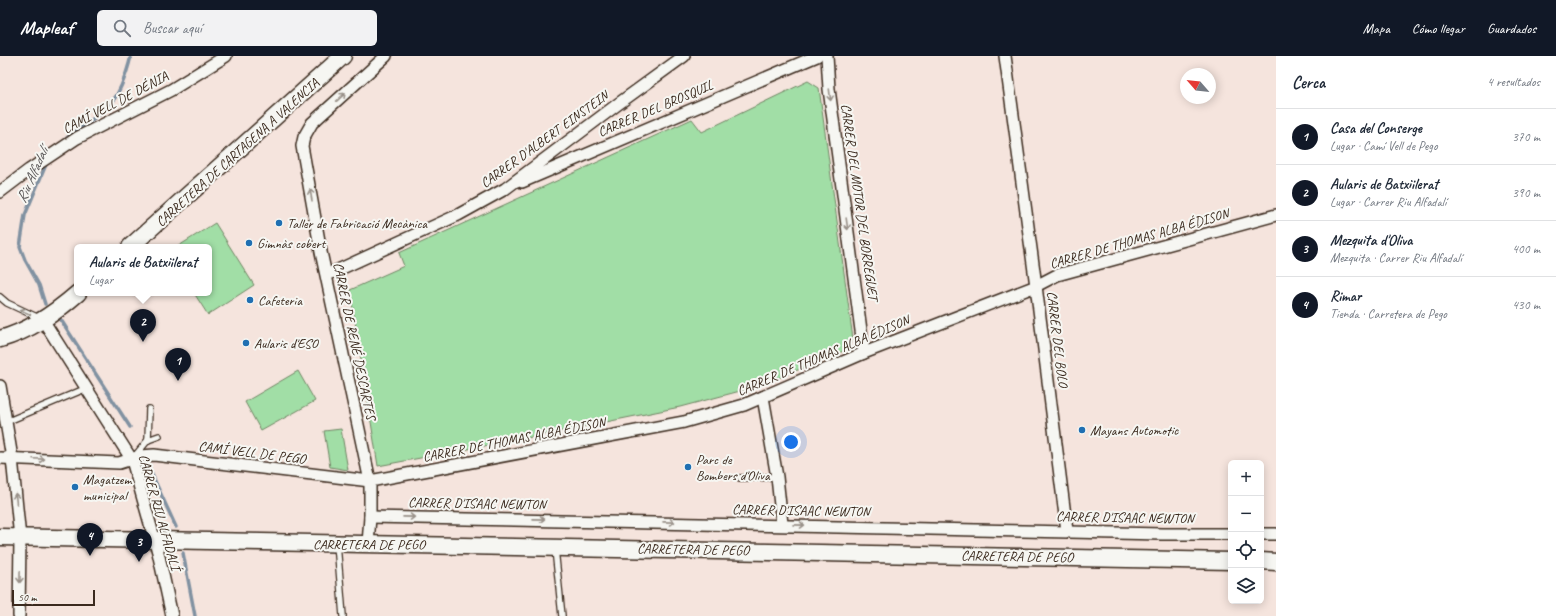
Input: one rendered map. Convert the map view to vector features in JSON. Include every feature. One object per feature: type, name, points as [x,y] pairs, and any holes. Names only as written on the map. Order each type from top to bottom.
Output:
[{"type":"main road","name":"CARRETERA DE CARTAGENA A VALENCIA","points":[[133,244],[343,56]]},
{"type":"main road","points":[[0,339],[52,315],[74,296]]},
{"type":"main road","points":[[0,537],[155,540]]},
{"type":"main road","name":"CARRETERA DE PEGO","points":[[155,540],[1228,561]]},
{"type":"main road","points":[[1264,561],[1276,562]]},
{"type":"street","name":"CAMÍ VELL DE DÉNIA","points":[[0,192],[29,170],[77,138],[171,90],[226,56]]},
{"type":"street","name":"CARRER DE RENÉ DESCARTES","points":[[368,544],[370,481],[321,252],[302,146],[304,137],[312,123],[386,56]]},
{"type":"street","name":"CARRER D'ALBERT EINSTEIN","points":[[327,275],[458,215],[505,189],[684,56]]},
{"type":"street","name":"CARRER DEL BROSQUIL","points":[[505,189],[817,56]]},
{"type":"street","name":"CARRER DEL MOTOR DEL BORREGUET","points":[[827,56],[829,89],[864,352]]},
{"type":"street","name":"CARRER DEL BOLO","points":[[1005,56],[1067,531]]},
{"type":"street","name":"CARRER DE THOMAS ALBA ÉDISON","points":[[370,481],[684,422],[744,405],[864,352],[1036,286],[1057,275],[1276,215]]},
{"type":"street","name":"CARRER RIU ALFADALÍ","points":[[43,320],[132,460],[155,540],[172,616]]},
{"type":"street","points":[[0,386],[12,458],[20,538],[19,616]]},
{"type":"street","points":[[763,397],[777,477],[782,524]]},
{"type":"street","name":"CAMÍ VELL DE PEGO","points":[[0,458],[119,463],[141,456],[154,455],[370,481]]},
{"type":"street","name":"CARRER D'ISAAC NEWTON","points":[[370,517],[782,524],[1162,534],[1228,534]]},
{"type":"street","points":[[1264,534],[1276,534]]},
{"type":"lane","points":[[0,297],[7,303],[43,320]]},
{"type":"lane","points":[[0,304],[7,303]]},
{"type":"lane","points":[[6,422],[87,388]]},
{"type":"lane","points":[[148,440],[149,409]]},
{"type":"lane","points":[[132,460],[148,440],[159,436]]},
{"type":"lane","points":[[740,478],[777,477]]},
{"type":"lane","points":[[337,544],[343,616]]},
{"type":"lane","points":[[555,547],[562,616]]},
{"type":"green space","points":[[808,81],[819,88],[853,339],[846,350],[759,386],[680,407],[378,466],[350,290],[404,266],[399,253],[692,119],[702,132]]},
{"type":"green space","points":[[215,223],[254,285],[208,315],[196,296],[212,296],[212,244],[182,244]]},
{"type":"green space","points":[[298,371],[315,401],[261,431],[245,402]]},
{"type":"green space","points":[[341,429],[348,470],[330,467],[324,431]]},
{"type":"waterway","name":"Riu Alfadalí","points":[[62,143],[82,126],[104,111],[114,100],[121,86],[131,56]]},
{"type":"waterway","name":"Riu Alfadalí","points":[[45,304],[39,285],[25,260],[20,247],[25,215],[47,162]]},
{"type":"waterway","name":"Riu Alfadalí","points":[[61,320],[130,427]]},
{"type":"waterway","name":"Riu Alfadalí","points":[[148,466],[176,527]]},
{"type":"waterway","name":"Riu Alfadalí","points":[[183,553],[195,616]]},
{"type":"place","name":"Taller de Fabricació Mecànica","points":[[279,223]]},
{"type":"place","name":"Gimnàs cobert","points":[[249,243]]},
{"type":"place","name":"Cafeteria","points":[[250,300]]},
{"type":"place","name":"Aularis de Batxiilerat","points":[[143,342]]},
{"type":"place","name":"Aularis d'ESO","points":[[246,343]]},
{"type":"place","name":"Casa del Conserge","points":[[178,381]]},
{"type":"place","name":"Mayans Automotic","points":[[1082,430]]},
{"type":"place","name":"Parc de Bombers d'Oliva","points":[[688,467]]},
{"type":"place","name":"Magatzem municipal","points":[[75,487]]},
{"type":"place","name":"Rimar","points":[[90,556]]},
{"type":"place","name":"Mezquita d'Oliva","points":[[139,562]]}]
